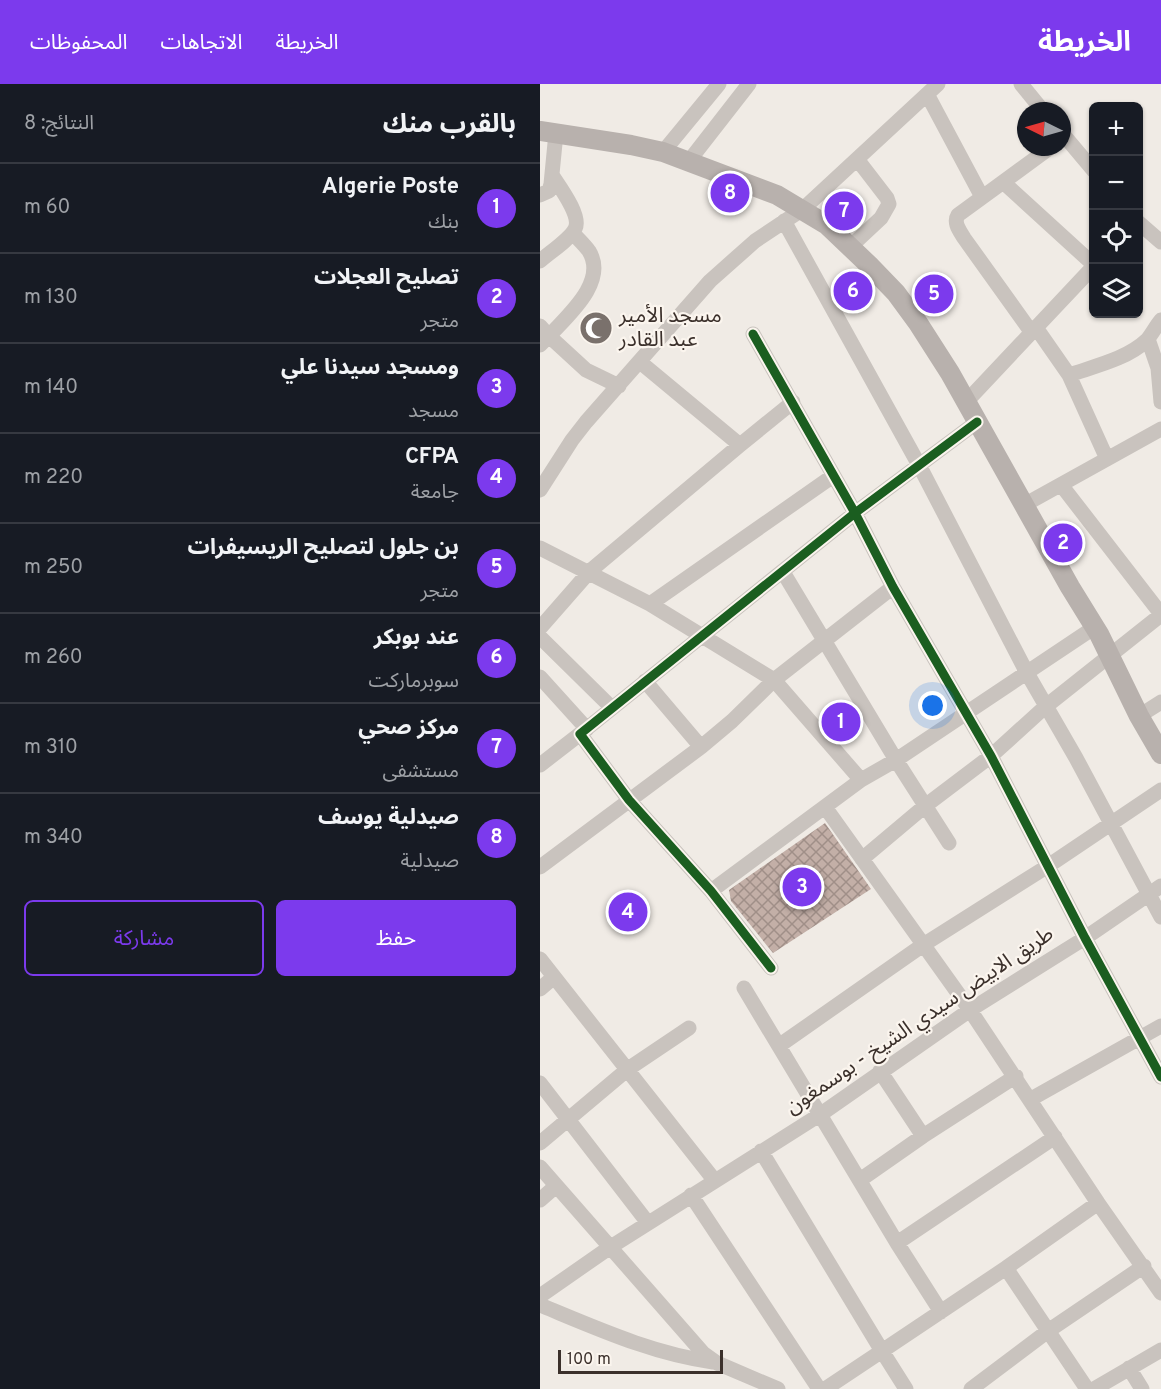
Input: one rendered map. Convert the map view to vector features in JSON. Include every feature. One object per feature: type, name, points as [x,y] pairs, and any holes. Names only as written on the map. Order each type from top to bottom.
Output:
[{"type":"main road","points":[[548,132],[663,152],[777,195],[827,225],[896,293],[941,358],[978,422],[1111,656],[1139,716],[1161,754]]},
{"type":"street","points":[[689,161],[749,84]]},
{"type":"street","points":[[1021,84],[1036,102]]},
{"type":"street","points":[[663,152],[715,89],[729,110]]},
{"type":"street","points":[[540,490],[572,440],[710,280],[754,241],[803,209],[932,89],[982,197]]},
{"type":"street","points":[[540,195],[549,191],[552,175],[548,132]]},
{"type":"street","points":[[1071,145],[1089,165]]},
{"type":"street","points":[[1039,156],[958,215],[957,225],[1069,375],[1107,459]]},
{"type":"street","points":[[850,247],[881,218],[889,204],[887,198],[857,159]]},
{"type":"street","points":[[540,261],[573,233],[576,225],[575,214],[552,175]]},
{"type":"street","points":[[1003,182],[1093,264]]},
{"type":"street","points":[[784,221],[919,465],[1045,706],[1112,823],[1155,890],[1161,917]]},
{"type":"street","points":[[1143,226],[1161,242]]},
{"type":"street","points":[[573,233],[591,256],[593,270],[591,283],[582,299],[543,336],[586,370],[619,386]]},
{"type":"street","points":[[966,402],[1089,270]]},
{"type":"street","points":[[1069,375],[1125,354],[1148,339],[1161,320]]},
{"type":"street","points":[[753,334],[991,756],[1085,938],[1161,1077]]},
{"type":"street","points":[[1148,339],[1157,362],[1161,393]]},
{"type":"street","points":[[640,362],[740,445]]},
{"type":"street","points":[[540,628],[590,571],[793,402]]},
{"type":"street","points":[[540,765],[855,513],[978,422]]},
{"type":"street","points":[[1024,505],[1062,486],[1161,429]]},
{"type":"street","points":[[650,604],[833,476]]},
{"type":"street","points":[[862,859],[925,806],[991,756],[1045,706],[1111,656],[1161,614],[1062,486]]},
{"type":"street","points":[[540,548],[590,571],[650,604],[774,680],[861,780]]},
{"type":"street","points":[[783,572],[824,643],[949,843]]},
{"type":"street","points":[[540,867],[701,747],[732,721],[774,680],[894,587]]},
{"type":"street","points":[[711,891],[861,780],[896,760],[1095,627]]},
{"type":"street","points":[[540,637],[612,708]]},
{"type":"street","points":[[540,677],[584,731],[629,800],[711,891],[771,968]]},
{"type":"street","points":[[645,681],[701,747]]},
{"type":"street","points":[[1139,716],[1161,702]]},
{"type":"street","points":[[780,1045],[923,945],[1048,866],[1161,790]]},
{"type":"street","points":[[825,807],[1016,1076],[1098,1203],[1161,1293]]},
{"type":"street","name":"طريق الابيض سيدي الشيخ - بوسمغون","points":[[540,1296],[609,1248],[821,1114],[970,1010],[1085,938],[1155,890]]},
{"type":"street","points":[[540,958],[715,1181]]},
{"type":"street","points":[[540,989],[554,977]]},
{"type":"street","points":[[744,987],[897,1243],[941,1312]]},
{"type":"street","points":[[1031,1099],[1161,1026]]},
{"type":"street","points":[[540,1143],[628,1069],[689,1028]]},
{"type":"street","points":[[880,1071],[923,1136]]},
{"type":"street","points":[[860,1180],[1016,1076]]},
{"type":"street","points":[[540,1083],[648,1223]]},
{"type":"street","points":[[897,1243],[1055,1137]]},
{"type":"street","points":[[761,1151],[906,1389]]},
{"type":"street","points":[[540,1167],[693,1343],[717,1363]]},
{"type":"street","points":[[540,1200],[556,1186]]},
{"type":"street","points":[[691,1195],[819,1389]]},
{"type":"street","points":[[825,1389],[1006,1268],[1098,1203]]},
{"type":"street","points":[[971,1389],[1048,1331],[1144,1266]]},
{"type":"street","points":[[1006,1268],[1088,1389]]},
{"type":"street","points":[[540,1305],[666,1353],[717,1363],[778,1389]]},
{"type":"street","points":[[1094,1389],[1161,1350]]},
{"type":"street","points":[[1129,1368],[1142,1389]]},
{"type":"building","points":[[845,707],[856,722],[837,736],[826,721]]},
{"type":"building","points":[[825,823],[871,889],[773,953],[731,901],[729,890]]},
{"type":"cycle path","points":[[753,334],[855,513],[893,587],[991,756],[1085,938],[1161,1077]]},
{"type":"cycle path","points":[[771,968],[711,891],[629,800],[580,734],[855,513],[977,422]]},
{"type":"place","name":"صيدلية يوسف","points":[[730,193]]},
{"type":"place","name":"مركز صحي","points":[[844,211]]},
{"type":"place","name":"عند بوبكر","points":[[853,291]]},
{"type":"place","name":"بن جلول لتصليح الريسيفرات","points":[[934,294]]},
{"type":"place","name":"مسجد الأمير عبد القادر","points":[[596,328]]},
{"type":"place","name":"تصليح العجلات","points":[[1063,543]]},
{"type":"place","name":"Algerie Poste","points":[[841,722]]},
{"type":"place","name":"ومسجد سيدنا علي","points":[[802,887]]},
{"type":"place","name":"CFPA","points":[[628,912]]}]
